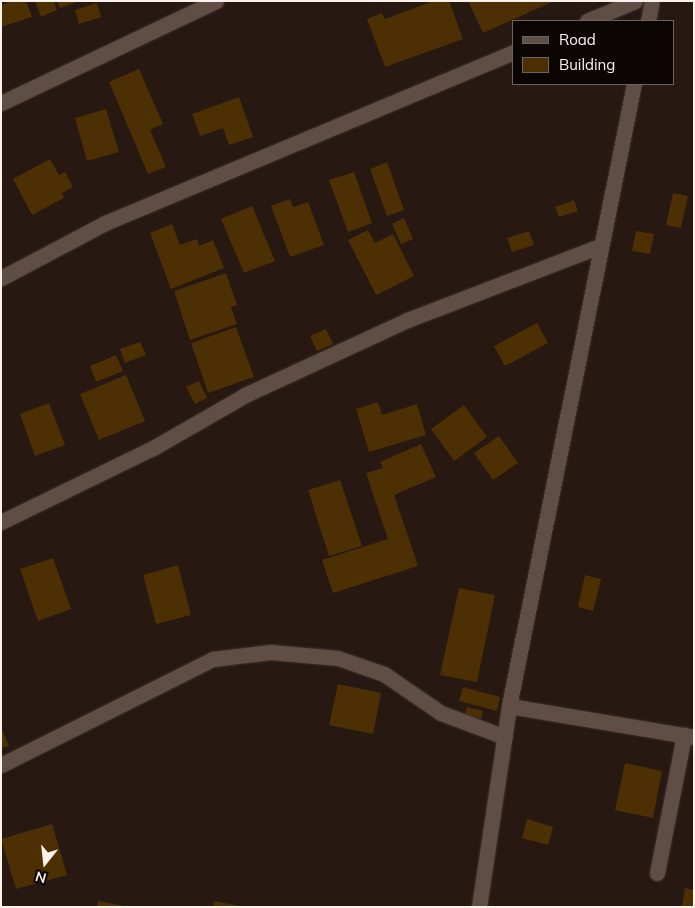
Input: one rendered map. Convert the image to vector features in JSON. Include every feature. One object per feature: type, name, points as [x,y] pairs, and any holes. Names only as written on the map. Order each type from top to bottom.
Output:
[{"type":"street","points":[[1,103],[216,1]]},
{"type":"street","points":[[589,20],[635,1]]},
{"type":"street","points":[[648,20],[652,1]]},
{"type":"street","points":[[1,278],[105,223],[512,53]]},
{"type":"street","points":[[479,907],[509,706],[634,85]]},
{"type":"street","points":[[1,522],[153,448],[245,395],[407,320],[600,246]]},
{"type":"street","points":[[1,764],[213,659],[271,652],[338,658],[384,674],[441,713],[505,737]]},
{"type":"street","points":[[509,706],[689,736],[657,873]]},
{"type":"building","points":[[12,1],[26,1],[32,17],[1,27],[1,5]]},
{"type":"building","points":[[35,1],[54,1],[57,10],[41,17]]},
{"type":"building","points":[[57,1],[74,1],[74,3],[60,8]]},
{"type":"building","points":[[433,1],[449,1],[463,39],[385,67],[367,19],[382,13],[385,19]]},
{"type":"building","points":[[468,1],[554,1],[483,33]]},
{"type":"building","points":[[97,3],[101,17],[79,24],[75,10]]},
{"type":"building","points":[[139,69],[163,124],[150,130],[166,167],[148,174],[109,82]]},
{"type":"building","points":[[239,97],[253,137],[229,145],[223,128],[200,136],[192,114]]},
{"type":"building","points":[[106,109],[119,152],[87,161],[75,118]]},
{"type":"building","points":[[50,159],[59,175],[65,172],[73,187],[62,193],[64,198],[32,215],[13,179]]},
{"type":"building","points":[[387,162],[404,210],[387,216],[370,169]]},
{"type":"building","points":[[354,172],[372,223],[348,232],[329,180]]},
{"type":"building","points":[[673,193],[688,196],[681,228],[666,225]]},
{"type":"building","points":[[290,199],[293,207],[308,202],[324,245],[290,257],[271,206]]},
{"type":"building","points":[[574,200],[578,211],[559,217],[555,207]]},
{"type":"building","points":[[252,206],[275,261],[244,273],[221,219]]},
{"type":"building","points":[[404,218],[413,239],[401,244],[392,224]]},
{"type":"building","points":[[172,224],[180,245],[197,239],[199,246],[213,240],[224,268],[171,289],[150,233]]},
{"type":"building","points":[[368,230],[375,243],[393,234],[414,276],[376,295],[348,240]]},
{"type":"building","points":[[529,231],[534,245],[512,252],[507,238]]},
{"type":"building","points":[[636,231],[654,234],[650,254],[632,251]]},
{"type":"building","points":[[226,273],[237,305],[231,307],[237,324],[190,340],[174,291]]},
{"type":"building","points":[[537,323],[548,343],[505,366],[494,346]]},
{"type":"building","points":[[236,327],[254,377],[208,393],[191,343]]},
{"type":"building","points":[[326,329],[333,344],[317,351],[310,336]]},
{"type":"building","points":[[140,342],[146,355],[125,363],[120,349]]},
{"type":"building","points":[[116,355],[123,371],[96,382],[90,366]]},
{"type":"building","points":[[126,375],[145,421],[99,440],[80,394]]},
{"type":"building","points":[[199,381],[207,398],[195,404],[186,387]]},
{"type":"building","points":[[378,402],[382,415],[417,404],[426,435],[369,452],[356,409]]},
{"type":"building","points":[[49,403],[65,445],[35,456],[20,414]]},
{"type":"building","points":[[464,405],[487,437],[454,461],[431,429]]},
{"type":"building","points":[[499,436],[518,463],[493,480],[474,453]]},
{"type":"building","points":[[421,444],[436,477],[394,495],[418,566],[333,593],[322,560],[388,539],[366,473],[383,468],[380,462]]},
{"type":"building","points":[[340,480],[362,546],[329,556],[308,490]]},
{"type":"building","points":[[53,558],[71,609],[38,621],[20,569]]},
{"type":"building","points":[[178,565],[191,615],[156,624],[143,575]]},
{"type":"building","points":[[585,575],[601,579],[593,611],[578,607]]},
{"type":"building","points":[[459,588],[495,595],[477,682],[440,675]]},
{"type":"building","points":[[338,684],[381,693],[373,734],[329,725]]},
{"type":"building","points":[[463,687],[500,697],[497,711],[459,701]]},
{"type":"building","points":[[467,707],[483,711],[480,722],[464,717]]},
{"type":"building","points":[[1,727],[9,746],[1,748]]},
{"type":"building","points":[[625,763],[662,771],[653,818],[615,810]]},
{"type":"building","points":[[527,819],[553,827],[548,845],[522,838]]},
{"type":"building","points":[[52,824],[67,875],[16,889],[1,839]]},
{"type":"building","points":[[685,888],[694,890],[694,907],[682,907]]},
{"type":"building","points":[[98,901],[124,906],[124,907],[97,907]]},
{"type":"building","points":[[214,901],[239,906],[239,907],[213,907]]}]
